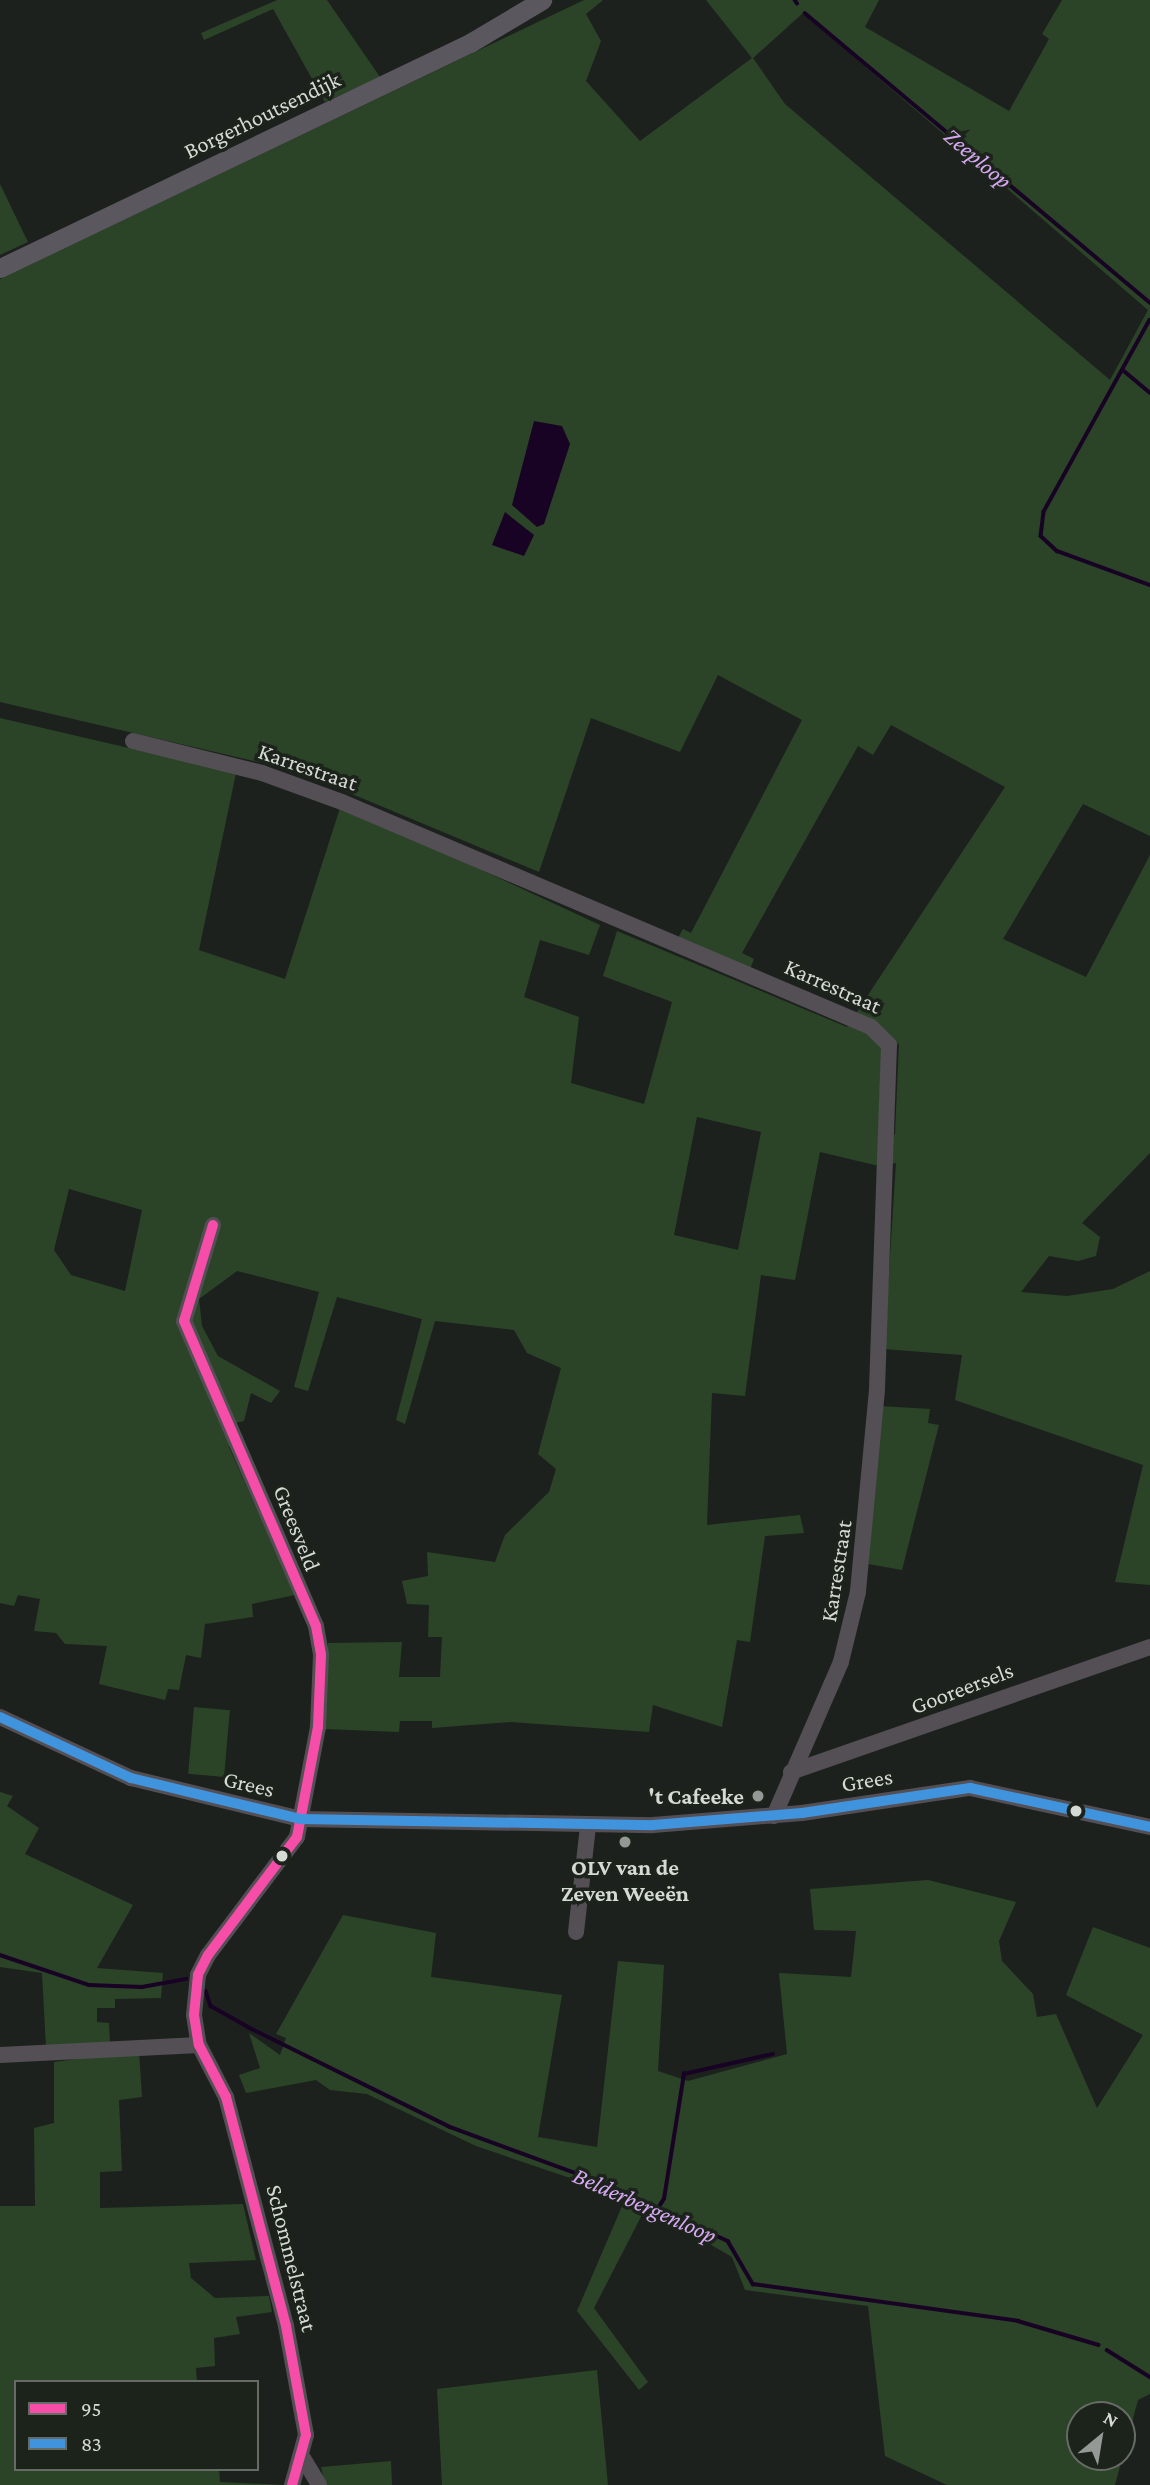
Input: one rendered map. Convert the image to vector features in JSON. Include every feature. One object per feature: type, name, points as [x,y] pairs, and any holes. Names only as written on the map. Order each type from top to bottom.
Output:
[{"type":"main road","name":"Borgerhoutsendijk","points":[[0,268],[470,43],[542,0]]},
{"type":"street","name":"Karrestraat","points":[[133,741],[296,783],[883,1034],[890,1058],[888,1152],[867,1527],[850,1633],[774,1816]]},
{"type":"street","name":"Greesveld","points":[[213,1225],[184,1321],[238,1435],[319,1642],[320,1709],[301,1819]]},
{"type":"street","name":"Gooreersels","points":[[791,1772],[1150,1647]]},
{"type":"street","name":"Grees","points":[[0,1717],[131,1778],[301,1819],[588,1826],[774,1816],[970,1788],[1150,1827]]},
{"type":"street","name":"Schommelstraat","points":[[301,1819],[292,1847],[198,1975],[199,2045],[226,2097],[286,2326],[303,2413],[303,2458]]},
{"type":"street","points":[[576,1932],[588,1826]]},
{"type":"street","points":[[0,2055],[199,2045]]},
{"type":"street","points":[[292,2485],[303,2458]]},
{"type":"street","points":[[303,2458],[319,2485]]},
{"type":"green space","points":[[277,0],[327,0],[380,77],[325,102],[273,9],[204,40],[201,33]]},
{"type":"green space","points":[[584,0],[603,0],[586,14],[601,41],[586,81],[640,141],[752,58],[706,0],[879,0],[865,27],[1009,111],[1049,39],[1042,34],[1062,0],[1150,0],[1150,836],[1083,804],[1003,939],[1086,977],[1150,855],[1150,1153],[1082,1223],[1100,1237],[1096,1256],[1078,1261],[1049,1256],[1021,1292],[1067,1296],[1113,1289],[1150,1271],[1150,1585],[1115,1582],[1143,1465],[955,1400],[962,1355],[884,1349],[896,1163],[879,1166],[820,1152],[795,1280],[761,1275],[745,1396],[712,1393],[707,1525],[800,1515],[804,1533],[765,1536],[750,1642],[737,1640],[722,1727],[653,1705],[649,1732],[511,1722],[432,1728],[432,1721],[400,1721],[399,1732],[325,1729],[328,1643],[402,1642],[399,1677],[440,1677],[442,1637],[428,1637],[429,1605],[407,1604],[402,1581],[428,1576],[427,1552],[495,1562],[505,1535],[549,1492],[556,1469],[538,1454],[561,1368],[527,1353],[514,1330],[435,1321],[405,1424],[396,1420],[422,1319],[337,1297],[308,1391],[294,1387],[319,1292],[237,1271],[199,1299],[202,1326],[218,1356],[280,1391],[271,1403],[251,1393],[244,1421],[231,1424],[229,1447],[295,1595],[252,1604],[253,1617],[205,1624],[201,1658],[186,1655],[179,1690],[168,1689],[165,1700],[99,1684],[107,1646],[65,1644],[56,1633],[34,1631],[40,1599],[18,1595],[14,1606],[0,1603],[0,718],[236,773],[199,950],[285,979],[341,805],[600,925],[589,955],[540,940],[524,997],[579,1017],[571,1083],[644,1104],[672,1002],[603,976],[617,931],[847,1027],[1005,787],[891,725],[873,755],[858,746],[742,953],[754,959],[750,969],[678,938],[683,929],[691,933],[802,720],[718,675],[680,752],[591,718],[539,872],[297,771],[0,702],[0,279]],"holes":[[[803,13],[1148,310],[1110,380],[785,104],[753,58]],[[899,1043],[895,1134],[884,1137],[886,1055]],[[697,1117],[761,1132],[738,1250],[674,1235]],[[69,1189],[142,1210],[125,1291],[71,1275],[54,1250]]]},
{"type":"green space","points":[[0,184],[28,242],[0,255]]},
{"type":"green space","points":[[879,1406],[930,1409],[928,1423],[939,1425],[902,1570],[868,1564]]},
{"type":"green space","points":[[194,1707],[230,1710],[224,1777],[188,1774]]},
{"type":"green space","points":[[0,1792],[13,1796],[7,1806],[39,1828],[25,1854],[133,1905],[97,1968],[163,1973],[161,1998],[115,1999],[115,2008],[97,2008],[97,2022],[109,2023],[110,2043],[46,2047],[42,1973],[0,1967]]},
{"type":"green space","points":[[928,1880],[1016,1902],[999,1941],[1002,1961],[1033,1994],[1037,2017],[1056,2014],[1097,2108],[1143,2035],[1066,1995],[1093,1927],[1150,1948],[1150,2394],[1138,2400],[1136,2407],[1136,2401],[1066,2401],[1066,2471],[1119,2471],[1115,2485],[947,2485],[885,2456],[868,2306],[745,2290],[732,2257],[646,2207],[594,2308],[648,2382],[639,2390],[577,2311],[626,2197],[476,2146],[367,2094],[330,2090],[316,2080],[246,2093],[239,2075],[260,2068],[249,2033],[280,2055],[286,2038],[276,2034],[343,1915],[436,1933],[431,1977],[562,1995],[538,2137],[597,2147],[618,1961],[664,1965],[658,2071],[688,2081],[787,2054],[779,1973],[851,1977],[856,1931],[814,1930],[810,1889]]},
{"type":"green space","points":[[139,2051],[142,2097],[119,2100],[122,2171],[100,2172],[100,2208],[243,2204],[256,2260],[189,2263],[191,2278],[215,2298],[269,2296],[272,2312],[236,2317],[240,2334],[214,2338],[215,2366],[196,2368],[197,2380],[14,2380],[14,2471],[219,2471],[220,2482],[285,2485],[0,2485],[0,2206],[35,2206],[34,2128],[54,2123],[54,2062]]},
{"type":"green space","points":[[597,2370],[608,2485],[442,2485],[437,2389]]},
{"type":"green space","points":[[391,2461],[392,2485],[325,2485],[321,2467]]},
{"type":"shaded area","points":[[534,421],[562,426],[570,444],[544,524],[537,527],[512,505]]},
{"type":"shaded area","points":[[505,512],[534,535],[524,556],[492,545]]},
{"type":"waterway","name":"Zeeploop","points":[[805,13],[1150,303]]},
{"type":"waterway","name":"Zeeploop","points":[[1150,320],[1044,512],[1041,536],[1057,551],[1150,585]]},
{"type":"waterway","points":[[1123,370],[1150,393]]},
{"type":"waterway","name":"Belderbergenloop","points":[[0,1955],[89,1985],[142,1987],[186,1979]]},
{"type":"waterway","name":"Belderbergenloop","points":[[206,1991],[211,2006],[252,2029],[450,2127],[613,2187],[728,2241],[753,2284],[1018,2321],[1099,2345]]},
{"type":"waterway","points":[[657,2210],[664,2199],[684,2074],[773,2054]]},
{"type":"waterway","name":"Belderbergenloop","points":[[1107,2350],[1150,2377]]},
{"type":"transit line","name":"95","points":[[213,1225],[184,1321],[316,1626],[321,1655],[318,1727],[297,1837],[208,1955],[198,1975],[194,2015],[199,2045],[226,2097],[286,2326],[306,2435],[292,2485]]},
{"type":"transit line","name":"83","points":[[0,1717],[131,1778],[301,1819],[653,1825],[802,1813],[970,1788],[1150,1827]]},
{"type":"place","name":"'t Cafeeke","points":[[758,1796]]},
{"type":"place","name":"OLV van de Zeven Weeën","points":[[625,1842]]}]
